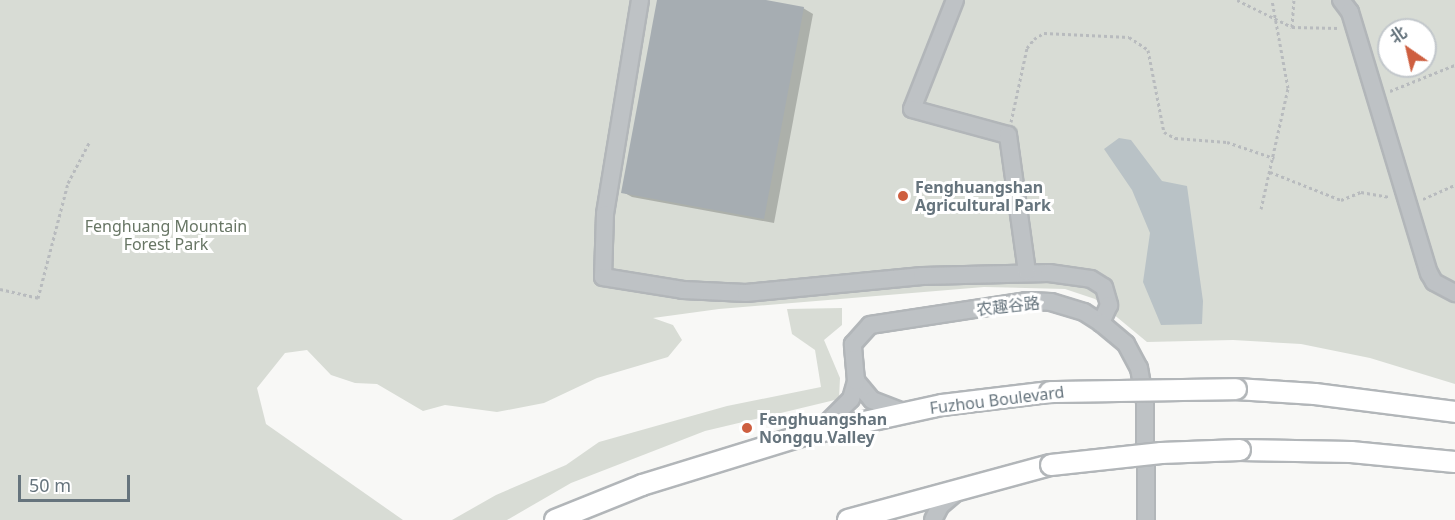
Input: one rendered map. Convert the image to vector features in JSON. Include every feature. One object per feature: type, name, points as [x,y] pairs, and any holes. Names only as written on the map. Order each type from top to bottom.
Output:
[{"type":"main road","name":"Fuzhou Boulevard","points":[[555,520],[699,466],[818,432],[904,412],[1050,392],[1236,389],[1315,394],[1455,412]]},
{"type":"main road","points":[[848,520],[1051,465],[1161,453],[1240,450],[1352,452],[1455,462]]},
{"type":"main road","points":[[587,520],[699,466]]},
{"type":"street","points":[[640,0],[605,214],[603,277],[683,290],[746,293],[922,276],[1027,272],[1099,283],[1109,299],[1101,323]]},
{"type":"street","points":[[955,0],[912,109],[1008,135],[1027,272]]},
{"type":"street","points":[[1341,0],[1354,28],[1377,97],[1429,273],[1434,282],[1455,293]]},
{"type":"street","name":"农趣谷路","points":[[856,381],[853,344],[862,330],[878,323],[1026,302],[1068,307],[1101,323],[1125,344],[1143,384],[1146,520]]},
{"type":"street","points":[[818,432],[846,406],[856,381],[872,400],[904,412]]},
{"type":"street","points":[[933,520],[940,506],[962,488]]},
{"type":"path","points":[[1237,0],[1292,27],[1354,28]]},
{"type":"path","points":[[1261,209],[1288,88],[1272,0]]},
{"type":"path","points":[[1292,27],[1294,0]]},
{"type":"path","points":[[1008,135],[1026,48],[1034,39],[1044,33],[1129,38],[1148,50],[1164,132],[1175,138],[1227,142],[1274,158]]},
{"type":"path","points":[[1377,97],[1455,65]]},
{"type":"path","points":[[0,289],[38,298],[68,183],[90,141]]},
{"type":"path","points":[[1270,172],[1341,200],[1361,192],[1418,201],[1455,185]]},
{"type":"green space","name":"Fenghuangshan Agricultural Park","points":[[0,0],[1455,0],[1455,384],[1370,358],[1301,344],[1233,340],[1147,342],[1095,299],[1065,289],[984,287],[719,309],[653,318],[673,325],[682,340],[668,357],[597,378],[544,403],[497,412],[445,405],[423,411],[377,384],[355,383],[331,375],[307,350],[285,353],[257,388],[266,424],[403,520],[0,520]]},
{"type":"green space","points":[[842,308],[842,325],[824,340],[840,378],[839,399],[705,431],[571,483],[507,520],[452,520],[496,495],[566,465],[599,442],[727,406],[821,387],[815,350],[792,334],[787,309]]},
{"type":"shaded area","points":[[1119,138],[1131,140],[1162,181],[1187,186],[1203,301],[1202,324],[1161,325],[1143,282],[1150,233],[1132,190],[1104,149]]},
{"type":"building","points":[[657,0],[766,0],[804,7],[764,219],[621,193]]},
{"type":"place","name":"Fenghuangshan Agricultural Park","points":[[903,196]]},
{"type":"place","name":"Fenghuangshan Nongqu Valley","points":[[747,428]]},
{"type":"park label","name":"Fenghuang Mountain Forest Park","points":[[166,235]]}]
